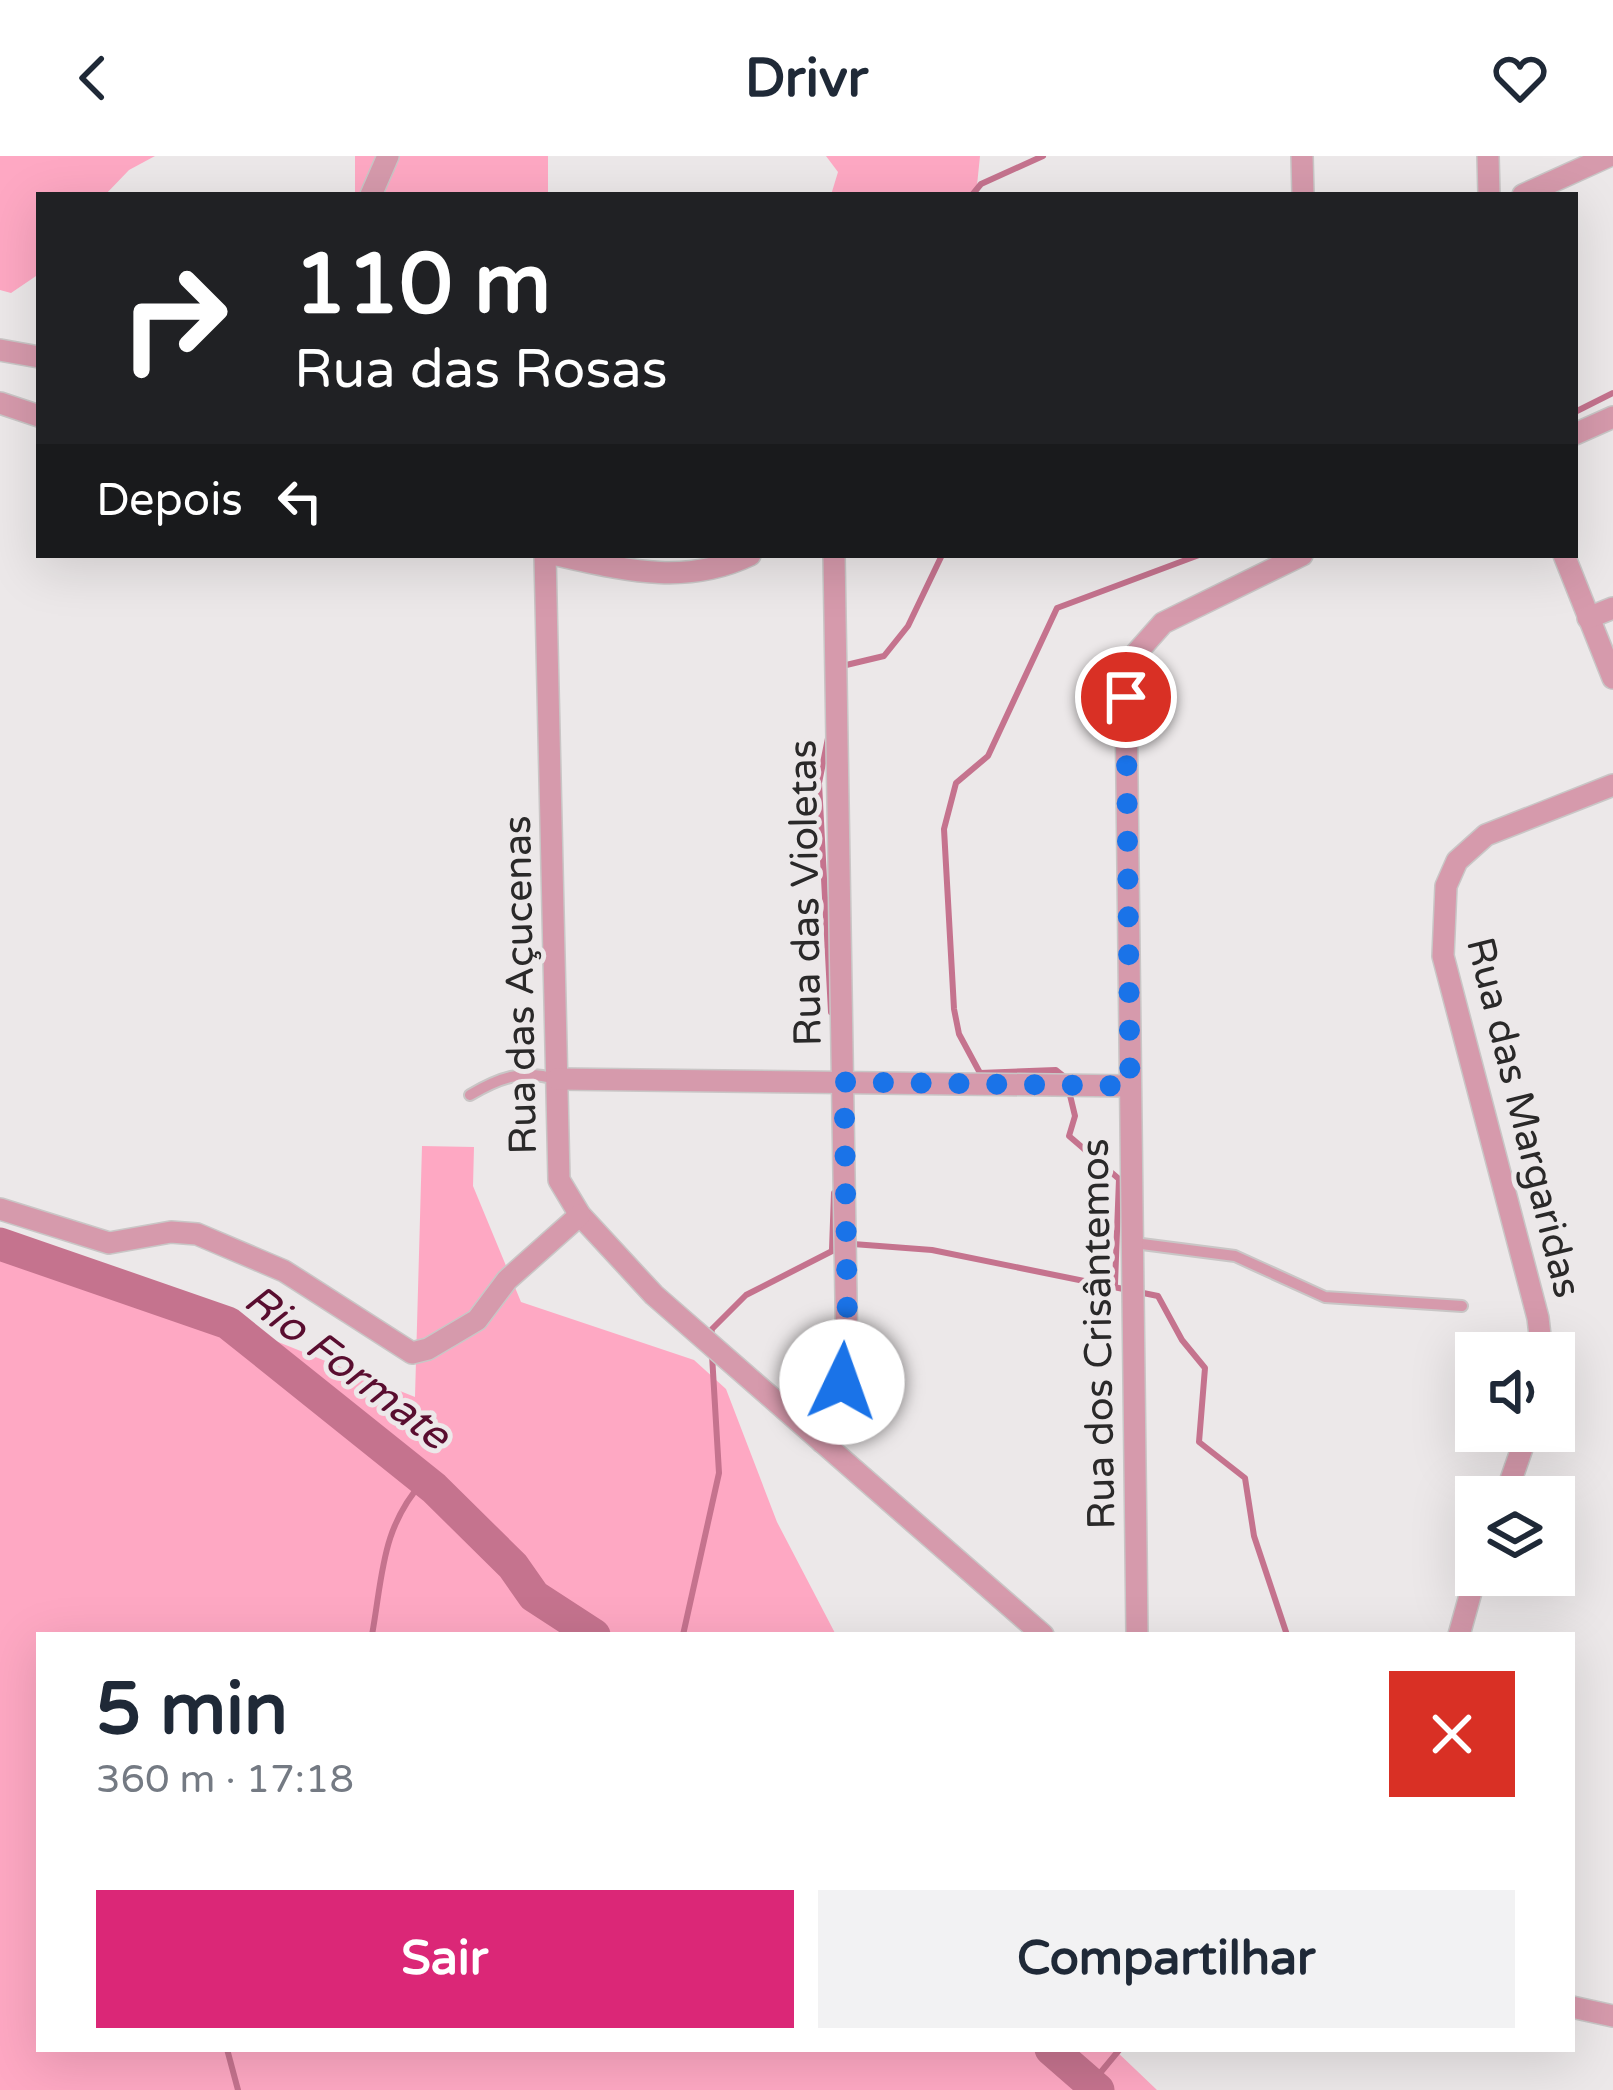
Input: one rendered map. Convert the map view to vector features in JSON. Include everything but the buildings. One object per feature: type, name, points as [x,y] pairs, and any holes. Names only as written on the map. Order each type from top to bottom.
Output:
[{"type":"street","points":[[376,190],[388,156]]},
{"type":"street","points":[[1302,156],[1303,192]]},
{"type":"street","points":[[1488,156],[1489,192]]},
{"type":"street","points":[[1529,192],[1609,156]]},
{"type":"street","points":[[0,350],[36,356]]},
{"type":"street","points":[[0,403],[36,415]]},
{"type":"street","points":[[1578,433],[1613,417]]},
{"type":"street","name":"Rua das Açucenas","points":[[544,558],[559,1180],[580,1215],[654,1294],[1040,1632]]},
{"type":"street","points":[[574,558],[679,576],[705,573],[742,558]]},
{"type":"street","name":"Rua das Violetas","points":[[822,1442],[848,1360],[834,558]]},
{"type":"street","name":"Rua dos Crisântemos","points":[[1137,1632],[1126,697],[1132,658],[1163,623],[1296,558]]},
{"type":"street","points":[[1565,558],[1613,678]]},
{"type":"street","points":[[1588,618],[1613,608]]},
{"type":"street","name":"Rua das Margaridas","points":[[1540,1332],[1453,1002],[1442,921],[1446,886],[1469,847],[1519,821],[1613,785]]},
{"type":"street","points":[[557,1079],[1130,1086]]},
{"type":"street","points":[[0,1209],[109,1243],[171,1232],[197,1234],[284,1271],[412,1353],[428,1349],[477,1320],[507,1280],[580,1215]]},
{"type":"street","points":[[1460,1632],[1470,1596]]},
{"type":"street","points":[[1575,2008],[1613,2016]]},
{"type":"lane","points":[[470,1095],[500,1077],[536,1073],[557,1079]]},
{"type":"lane","points":[[1131,1243],[1235,1256],[1325,1297],[1462,1306]]},
{"type":"shaded area","points":[[0,156],[155,156],[129,170],[108,192],[36,192],[36,276],[11,293],[0,290]]},
{"type":"shaded area","points":[[355,156],[548,156],[548,192],[355,192]]},
{"type":"shaded area","points":[[826,156],[980,156],[976,192],[832,192],[838,172]]},
{"type":"shaded area","points":[[422,1146],[474,1147],[473,1186],[521,1302],[694,1360],[726,1389],[777,1522],[834,1632],[36,1632],[36,2052],[1117,2052],[1157,2090],[0,2090],[0,1230],[415,1397]]},
{"type":"waterway","points":[[974,192],[981,184],[1043,156]]},
{"type":"waterway","points":[[1578,410],[1613,393]]},
{"type":"waterway","points":[[842,666],[884,656],[908,626],[941,558]]},
{"type":"waterway","points":[[1066,1078],[1056,1070],[980,1073],[959,1034],[944,829],[956,783],[988,756],[1057,608],[1191,558]]},
{"type":"waterway","points":[[828,738],[819,783],[831,1012]]},
{"type":"waterway","points":[[1069,1091],[1075,1116],[1069,1136],[1119,1179],[1115,1284]]},
{"type":"waterway","points":[[832,1249],[834,1193]]},
{"type":"waterway","name":"Rio Formate","points":[[0,1244],[228,1323],[434,1488],[513,1566],[534,1596],[589,1632]]},
{"type":"waterway","points":[[853,1244],[932,1250],[1158,1296],[1182,1340],[1205,1368],[1199,1442],[1245,1478],[1254,1536],[1286,1632]]},
{"type":"waterway","points":[[711,1336],[712,1329],[746,1295],[840,1247]]},
{"type":"waterway","points":[[684,1632],[719,1473],[712,1355]]},
{"type":"waterway","points":[[372,1632],[392,1534],[424,1480]]},
{"type":"waterway","points":[[228,2052],[238,2090]]},
{"type":"waterway","name":"Rio Formate","points":[[1054,2052],[1098,2090]]},
{"type":"waterway","points":[[1091,2084],[1118,2052]]},
{"type":"route","points":[[842,1382],[848,1360],[841,1158],[844,1082],[1130,1086],[1126,697]]}]
